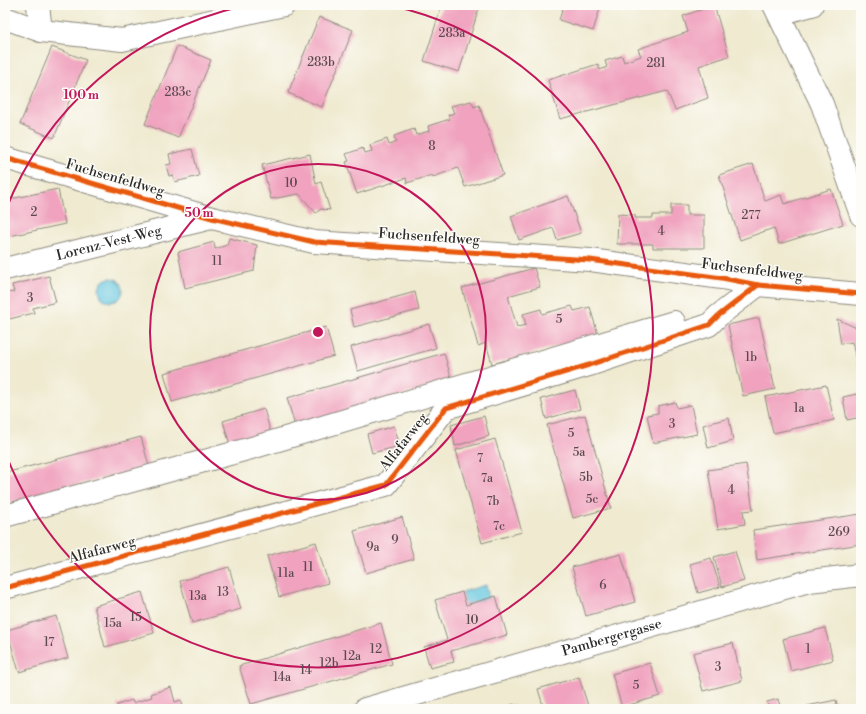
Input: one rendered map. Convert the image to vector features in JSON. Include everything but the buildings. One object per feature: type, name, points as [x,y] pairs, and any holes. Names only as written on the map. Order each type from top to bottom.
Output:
[{"type":"street","points":[[38,5],[41,30]]},
{"type":"street","points":[[5,18],[41,30],[122,40],[284,5]]},
{"type":"street","points":[[812,5],[776,10],[822,104],[861,215]]},
{"type":"street","name":"Fuchsenfeldweg","points":[[5,158],[212,218],[314,242],[590,260],[722,278],[758,285],[861,294]]},
{"type":"street","name":"Lorenz-Vest-Weg","points":[[5,269],[212,218]]},
{"type":"street","name":"Alfafarweg","points":[[5,588],[386,485],[446,408],[589,365],[709,325],[718,316],[758,285]]},
{"type":"street","name":"Alfafarweg","points":[[5,516],[255,447],[700,314],[718,316]]},
{"type":"street","name":"Pambergergasse","points":[[365,709],[809,581],[861,575]]},
{"type":"water","points":[[111,278],[120,281],[123,290],[120,299],[111,302],[102,299],[99,290],[102,281]]},
{"type":"water","points":[[486,585],[489,598],[466,605],[462,592]]},
{"type":"cycle path","points":[[5,158],[212,218],[314,242],[590,260],[722,278],[758,285],[861,294]]},
{"type":"cycle path","points":[[5,588],[386,485],[446,408],[589,365],[709,325],[718,316],[758,285]]}]
